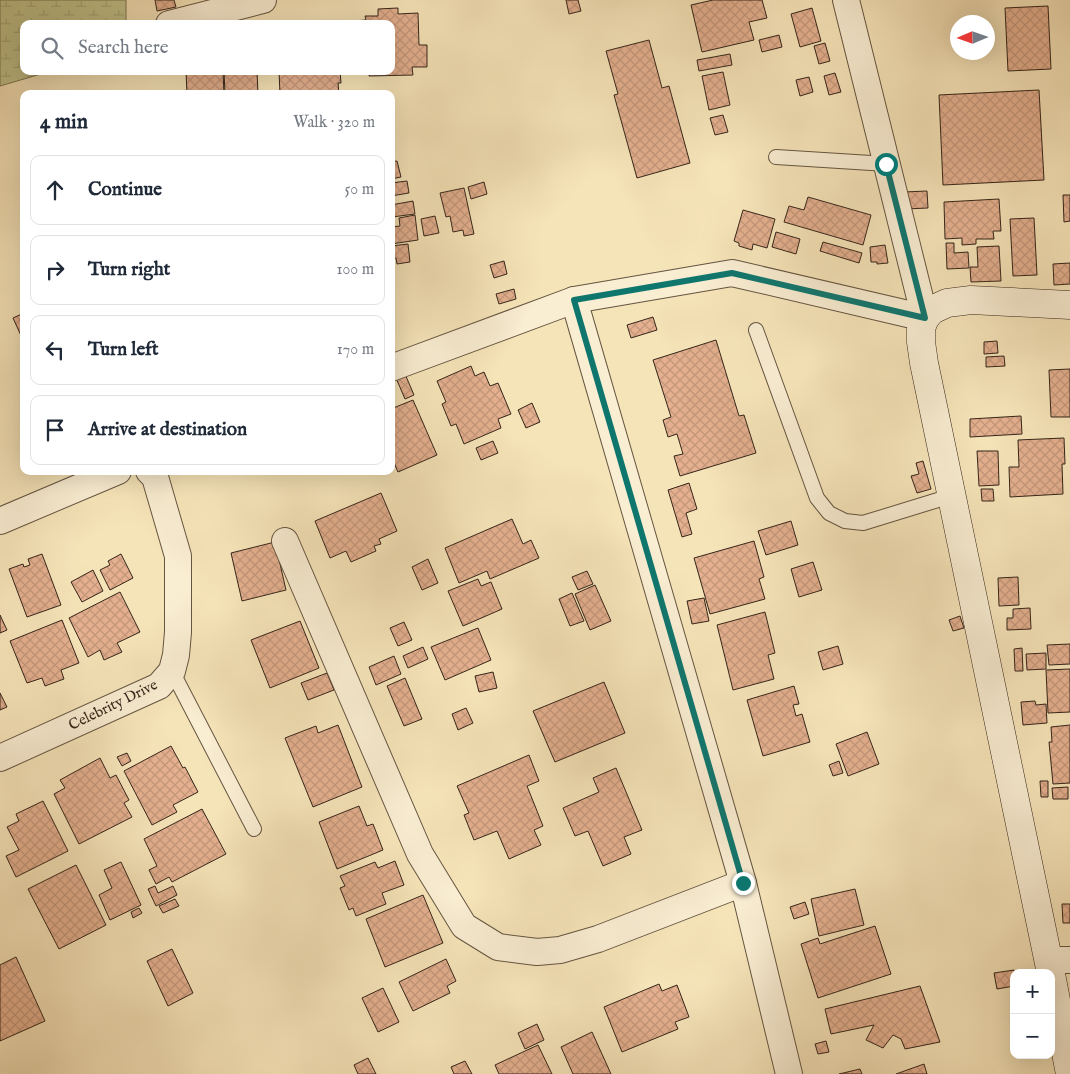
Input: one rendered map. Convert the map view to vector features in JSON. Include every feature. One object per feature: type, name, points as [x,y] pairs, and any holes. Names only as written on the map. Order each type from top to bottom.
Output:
[{"type":"street","points":[[185,20],[263,0]]},
{"type":"street","points":[[846,0],[925,318]]},
{"type":"street","points":[[395,367],[574,300],[732,273],[925,318]]},
{"type":"street","points":[[574,300],[743,883],[789,1074]]},
{"type":"street","points":[[1070,305],[971,300],[947,304],[932,310],[925,318],[921,328],[921,342],[951,496],[1055,967],[1070,1074]]},
{"type":"street","points":[[0,520],[108,475]]},
{"type":"street","name":"Celebrity Drive","points":[[0,758],[159,686],[172,671],[178,632],[178,556],[155,478],[152,475]]},
{"type":"street","points":[[285,541],[420,854],[464,926],[498,947],[537,952],[560,950],[598,939],[743,883]]},
{"type":"lane","points":[[776,157],[886,164]]},
{"type":"lane","points":[[756,330],[817,498],[829,513],[845,522],[863,523],[951,496]]},
{"type":"lane","points":[[172,671],[254,829]]},
{"type":"green space","points":[[0,0],[126,0],[126,20],[20,20],[20,75],[37,75],[0,86]]},
{"type":"building","points":[[155,0],[174,0],[176,7],[157,11]]},
{"type":"building","points":[[566,0],[578,0],[581,11],[569,14]]},
{"type":"building","points":[[713,0],[762,0],[767,18],[749,22],[754,40],[702,52],[691,5]]},
{"type":"building","points":[[1048,6],[1051,69],[1008,71],[1005,8]]},
{"type":"building","points":[[398,8],[398,14],[418,13],[419,45],[427,45],[427,67],[412,67],[413,75],[369,76],[395,75],[395,20],[366,20],[365,16],[378,16],[378,9]]},
{"type":"building","points":[[812,8],[821,41],[800,47],[791,14]]},
{"type":"building","points":[[779,35],[782,47],[762,52],[759,40]]},
{"type":"building","points":[[649,40],[662,88],[669,86],[690,163],[637,178],[614,95],[618,94],[606,51]]},
{"type":"building","points":[[825,43],[830,61],[819,64],[814,46]]},
{"type":"building","points":[[730,54],[732,65],[699,71],[697,60]]},
{"type":"building","points":[[723,72],[730,105],[709,110],[702,76]]},
{"type":"building","points":[[835,73],[841,92],[829,95],[824,76]]},
{"type":"building","points":[[186,75],[223,75],[224,90],[187,90]]},
{"type":"building","points":[[224,75],[257,75],[258,90],[225,90]]},
{"type":"building","points":[[279,75],[340,75],[341,83],[338,83],[339,90],[280,90]]},
{"type":"building","points":[[809,77],[813,92],[800,96],[796,80]]},
{"type":"building","points":[[1039,90],[1044,180],[943,185],[939,95]]},
{"type":"building","points":[[723,115],[728,132],[715,135],[710,118]]},
{"type":"building","points":[[395,161],[397,161],[401,177],[395,178]]},
{"type":"building","points":[[407,181],[409,193],[395,195],[395,182]]},
{"type":"building","points":[[484,182],[487,194],[471,199],[468,187]]},
{"type":"building","points":[[464,188],[474,234],[464,236],[463,230],[453,232],[450,216],[446,217],[440,193]]},
{"type":"building","points":[[927,191],[928,208],[905,209],[904,192]]},
{"type":"building","points":[[1063,195],[1070,195],[1070,221],[1064,222]]},
{"type":"building","points":[[808,197],[871,215],[863,245],[784,222],[789,206],[804,210]]},
{"type":"building","points":[[999,199],[1001,231],[993,231],[994,239],[976,239],[976,244],[962,245],[962,238],[945,239],[944,202]]},
{"type":"building","points":[[413,201],[415,214],[395,217],[395,204]]},
{"type":"building","points":[[743,210],[775,219],[767,248],[753,244],[752,250],[739,246],[739,243],[734,241]]},
{"type":"building","points":[[415,215],[418,240],[395,243],[395,227],[400,226],[399,218]]},
{"type":"building","points":[[435,216],[439,233],[424,236],[421,219]]},
{"type":"building","points":[[1034,218],[1037,275],[1013,276],[1010,219]]},
{"type":"building","points":[[776,232],[800,239],[796,254],[772,247]]},
{"type":"building","points":[[823,242],[862,253],[859,263],[820,251]]},
{"type":"building","points":[[946,243],[954,243],[954,253],[968,252],[969,268],[947,269]]},
{"type":"building","points":[[408,244],[410,262],[397,264],[395,246]]},
{"type":"building","points":[[885,245],[888,263],[877,264],[877,262],[871,262],[870,247]]},
{"type":"building","points":[[999,246],[1001,281],[971,282],[970,267],[978,267],[977,247]]},
{"type":"building","points":[[504,261],[507,274],[494,278],[490,265]]},
{"type":"building","points":[[1070,263],[1070,284],[1054,285],[1053,264]]},
{"type":"building","points":[[514,289],[516,299],[499,304],[496,294]]},
{"type":"building","points":[[20,315],[20,333],[13,318]]},
{"type":"building","points":[[653,317],[657,330],[631,338],[627,325]]},
{"type":"building","points":[[716,340],[739,416],[744,415],[756,453],[680,476],[674,456],[683,454],[677,434],[668,437],[663,420],[671,417],[653,360]]},
{"type":"building","points":[[997,341],[998,353],[984,354],[984,342]]},
{"type":"building","points":[[1004,356],[1005,366],[986,367],[986,357]]},
{"type":"building","points":[[471,366],[475,376],[484,372],[490,386],[498,383],[511,414],[498,419],[501,428],[464,444],[456,424],[451,426],[442,404],[446,402],[437,381]]},
{"type":"building","points":[[1070,369],[1070,417],[1051,417],[1049,370]]},
{"type":"building","points":[[405,374],[414,395],[405,399],[396,378]]},
{"type":"building","points":[[413,400],[437,455],[398,472],[395,465],[395,407]]},
{"type":"building","points":[[532,403],[540,422],[526,428],[518,410]]},
{"type":"building","points":[[1021,416],[1022,434],[970,437],[970,419]]},
{"type":"building","points":[[1064,438],[1065,464],[1062,464],[1063,494],[1010,497],[1009,467],[1019,467],[1018,440]]},
{"type":"building","points":[[493,441],[498,453],[481,460],[476,448]]},
{"type":"building","points":[[977,451],[998,451],[999,485],[979,486]]},
{"type":"building","points":[[923,461],[931,489],[917,493],[911,476],[919,474],[916,463]]},
{"type":"building","points":[[689,483],[697,509],[686,513],[692,534],[682,537],[668,490]]},
{"type":"building","points":[[981,489],[993,489],[994,501],[982,501]]},
{"type":"building","points":[[381,493],[397,531],[379,539],[381,544],[374,546],[376,551],[351,562],[346,551],[330,558],[315,521]]},
{"type":"building","points":[[512,519],[523,544],[531,540],[539,558],[490,579],[487,571],[459,583],[445,548]]},
{"type":"building","points":[[791,521],[798,545],[766,555],[758,531]]},
{"type":"building","points":[[754,541],[764,577],[759,579],[765,599],[710,614],[694,558]]},
{"type":"building","points":[[275,542],[286,590],[242,601],[231,553]]},
{"type":"building","points":[[42,554],[61,605],[27,617],[9,569],[23,564],[24,567],[30,565],[28,559]]},
{"type":"building","points":[[121,554],[133,578],[110,590],[100,570],[110,565],[108,561]]},
{"type":"building","points":[[428,559],[438,583],[422,590],[412,567]]},
{"type":"building","points":[[813,562],[822,590],[799,597],[791,569]]},
{"type":"building","points":[[93,570],[103,591],[82,602],[71,582]]},
{"type":"building","points":[[587,571],[593,584],[578,590],[572,577]]},
{"type":"building","points":[[1018,577],[1019,605],[999,606],[998,578]]},
{"type":"building","points":[[478,579],[481,586],[491,582],[502,609],[463,626],[448,591]]},
{"type":"building","points":[[595,585],[611,621],[590,630],[575,594]]},
{"type":"building","points":[[120,592],[140,632],[117,643],[122,652],[104,660],[100,650],[88,657],[69,618]]},
{"type":"building","points":[[572,593],[584,621],[570,626],[559,599]]},
{"type":"building","points":[[704,598],[709,621],[692,624],[687,601]]},
{"type":"building","points":[[1030,608],[1031,629],[1007,630],[1007,618],[1013,618],[1013,609]]},
{"type":"building","points":[[765,612],[775,653],[768,655],[774,679],[733,690],[717,625]]},
{"type":"building","points":[[0,615],[7,630],[0,633]]},
{"type":"building","points":[[960,616],[964,628],[953,631],[949,620]]},
{"type":"building","points":[[62,620],[79,663],[61,670],[64,679],[45,686],[42,678],[27,683],[10,641]]},
{"type":"building","points":[[300,621],[319,668],[270,688],[251,640]]},
{"type":"building","points":[[404,622],[412,640],[398,646],[390,628]]},
{"type":"building","points":[[478,628],[491,660],[445,680],[431,647]]},
{"type":"building","points":[[1070,644],[1070,664],[1049,665],[1047,645]]},
{"type":"building","points":[[838,646],[843,664],[823,670],[818,652]]},
{"type":"building","points":[[423,647],[428,659],[408,668],[403,656]]},
{"type":"building","points":[[1022,648],[1023,671],[1015,671],[1014,649]]},
{"type":"building","points":[[1046,653],[1046,669],[1027,670],[1026,654]]},
{"type":"building","points":[[394,656],[401,674],[376,685],[369,667]]},
{"type":"building","points":[[1070,669],[1070,712],[1048,713],[1046,670]]},
{"type":"building","points":[[493,672],[497,688],[479,692],[475,676]]},
{"type":"building","points":[[327,673],[334,690],[308,700],[301,683]]},
{"type":"building","points":[[405,678],[422,719],[404,726],[387,686]]},
{"type":"building","points":[[604,682],[625,733],[555,762],[533,711]]},
{"type":"building","points":[[794,686],[799,704],[793,705],[796,716],[802,714],[810,742],[763,756],[747,700]]},
{"type":"building","points":[[0,693],[7,707],[0,710]]},
{"type":"building","points":[[1035,701],[1036,705],[1046,704],[1047,723],[1023,725],[1021,702]]},
{"type":"building","points":[[466,708],[473,723],[458,730],[452,714]]},
{"type":"building","points":[[338,725],[362,787],[313,807],[285,738],[316,726],[318,733]]},
{"type":"building","points":[[1070,725],[1070,783],[1053,784],[1049,742],[1052,742],[1051,727]]},
{"type":"building","points":[[867,732],[879,764],[848,776],[836,744]]},
{"type":"building","points":[[171,746],[198,792],[173,805],[177,812],[152,825],[124,771]]},
{"type":"building","points":[[127,753],[131,761],[122,766],[117,757]]},
{"type":"building","points":[[529,755],[539,781],[527,786],[543,826],[534,830],[541,845],[509,859],[497,831],[474,840],[464,815],[469,813],[457,786]]},
{"type":"building","points":[[100,758],[110,778],[116,775],[129,800],[124,803],[132,817],[79,844],[54,794],[65,788],[60,780]]},
{"type":"building","points":[[839,761],[843,773],[833,776],[829,765]]},
{"type":"building","points":[[616,768],[642,830],[624,837],[631,854],[603,866],[588,831],[575,836],[563,808],[599,792],[593,778]]},
{"type":"building","points":[[1040,781],[1048,781],[1048,797],[1041,797]]},
{"type":"building","points":[[1068,787],[1068,799],[1053,799],[1052,788]]},
{"type":"building","points":[[43,801],[68,851],[16,877],[6,856],[19,850],[7,827],[19,821],[16,814]]},
{"type":"building","points":[[359,806],[367,826],[373,824],[383,850],[337,869],[319,822]]},
{"type":"building","points":[[202,809],[226,854],[172,882],[169,877],[156,884],[149,870],[157,866],[144,839]]},
{"type":"building","points":[[395,861],[404,885],[382,893],[386,904],[356,916],[353,908],[349,910],[340,888],[345,886],[340,876],[375,862],[378,868]]},
{"type":"building","points":[[121,862],[141,905],[110,920],[99,895],[112,888],[104,870]]},
{"type":"building","points":[[76,865],[106,925],[59,949],[28,889]]},
{"type":"building","points":[[155,886],[158,893],[173,886],[177,895],[156,906],[148,889]]},
{"type":"building","points":[[855,889],[864,925],[819,936],[811,899]]},
{"type":"building","points":[[423,895],[443,943],[385,967],[366,919]]},
{"type":"building","points":[[175,899],[179,906],[163,913],[159,906]]},
{"type":"building","points":[[805,902],[809,914],[794,919],[790,907]]},
{"type":"building","points":[[1062,904],[1070,904],[1070,923],[1063,923]]},
{"type":"building","points":[[139,908],[142,913],[133,918],[131,912]]},
{"type":"building","points":[[875,926],[891,974],[818,998],[801,944],[818,938],[820,944]]},
{"type":"building","points":[[172,949],[193,993],[168,1006],[147,961]]},
{"type":"building","points":[[16,957],[45,1021],[0,1041],[0,965]]},
{"type":"building","points":[[446,959],[456,981],[447,986],[450,993],[413,1011],[399,982]]},
{"type":"building","points":[[1010,971],[1010,987],[997,989],[994,973]]},
{"type":"building","points":[[659,984],[662,991],[677,985],[689,1017],[675,1022],[678,1029],[622,1052],[604,1007]]},
{"type":"building","points":[[920,986],[940,1042],[905,1049],[901,1039],[893,1035],[883,1048],[866,1040],[874,1025],[831,1034],[825,1009]]},
{"type":"building","points":[[383,988],[399,1022],[378,1032],[362,998]]},
{"type":"building","points":[[537,1024],[544,1040],[525,1049],[518,1033]]},
{"type":"building","points":[[592,1032],[611,1074],[573,1074],[561,1047]]},
{"type":"building","points":[[826,1041],[829,1052],[818,1054],[815,1044]]},
{"type":"building","points":[[538,1045],[552,1074],[499,1074],[495,1065]]},
{"type":"building","points":[[368,1058],[376,1074],[358,1074],[354,1065]]},
{"type":"building","points":[[465,1061],[472,1074],[454,1074],[451,1067]]},
{"type":"building","points":[[924,1064],[927,1074],[896,1074]]},
{"type":"building","points":[[860,1069],[862,1074],[839,1074]]},
{"type":"route","points":[[743,883],[574,300],[732,273],[925,318],[886,164]]}]
